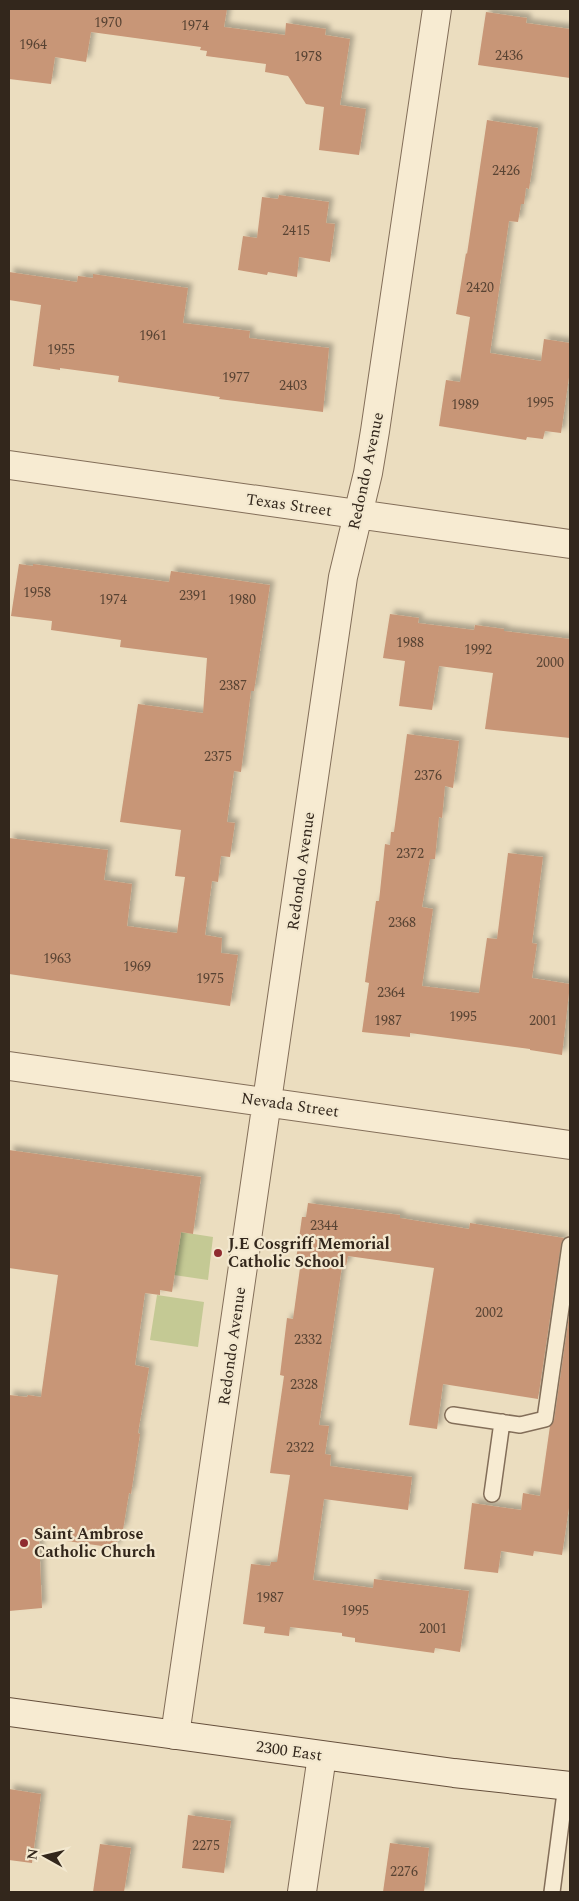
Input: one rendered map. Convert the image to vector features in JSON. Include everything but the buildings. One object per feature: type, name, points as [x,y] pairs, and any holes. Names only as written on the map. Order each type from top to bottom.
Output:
[{"type":"street","name":"Redondo Avenue","points":[[174,1735],[343,577],[368,473],[375,431],[437,9]]},
{"type":"street","name":"Texas Street","points":[[9,465],[570,544]]},
{"type":"street","name":"Nevada Street","points":[[9,1066],[570,1145]]},
{"type":"street","name":"2300 East","points":[[9,1712],[322,1756],[568,1785]]},
{"type":"street","points":[[302,1892],[322,1756]]},
{"type":"lane","points":[[453,1416],[520,1425],[545,1419],[570,1245]]},
{"type":"lane","points":[[492,1494],[502,1422]]},
{"type":"lane","points":[[552,1892],[568,1785]]},
{"type":"green space","points":[[181,1232],[213,1237],[208,1280],[174,1275]]},
{"type":"green space","points":[[157,1295],[204,1302],[198,1347],[150,1340]]},
{"type":"place","name":"J.E Cosgriff Memorial Catholic School","points":[[218,1253]]},
{"type":"place","name":"Saint Ambrose Catholic Church","points":[[24,1543]]}]
